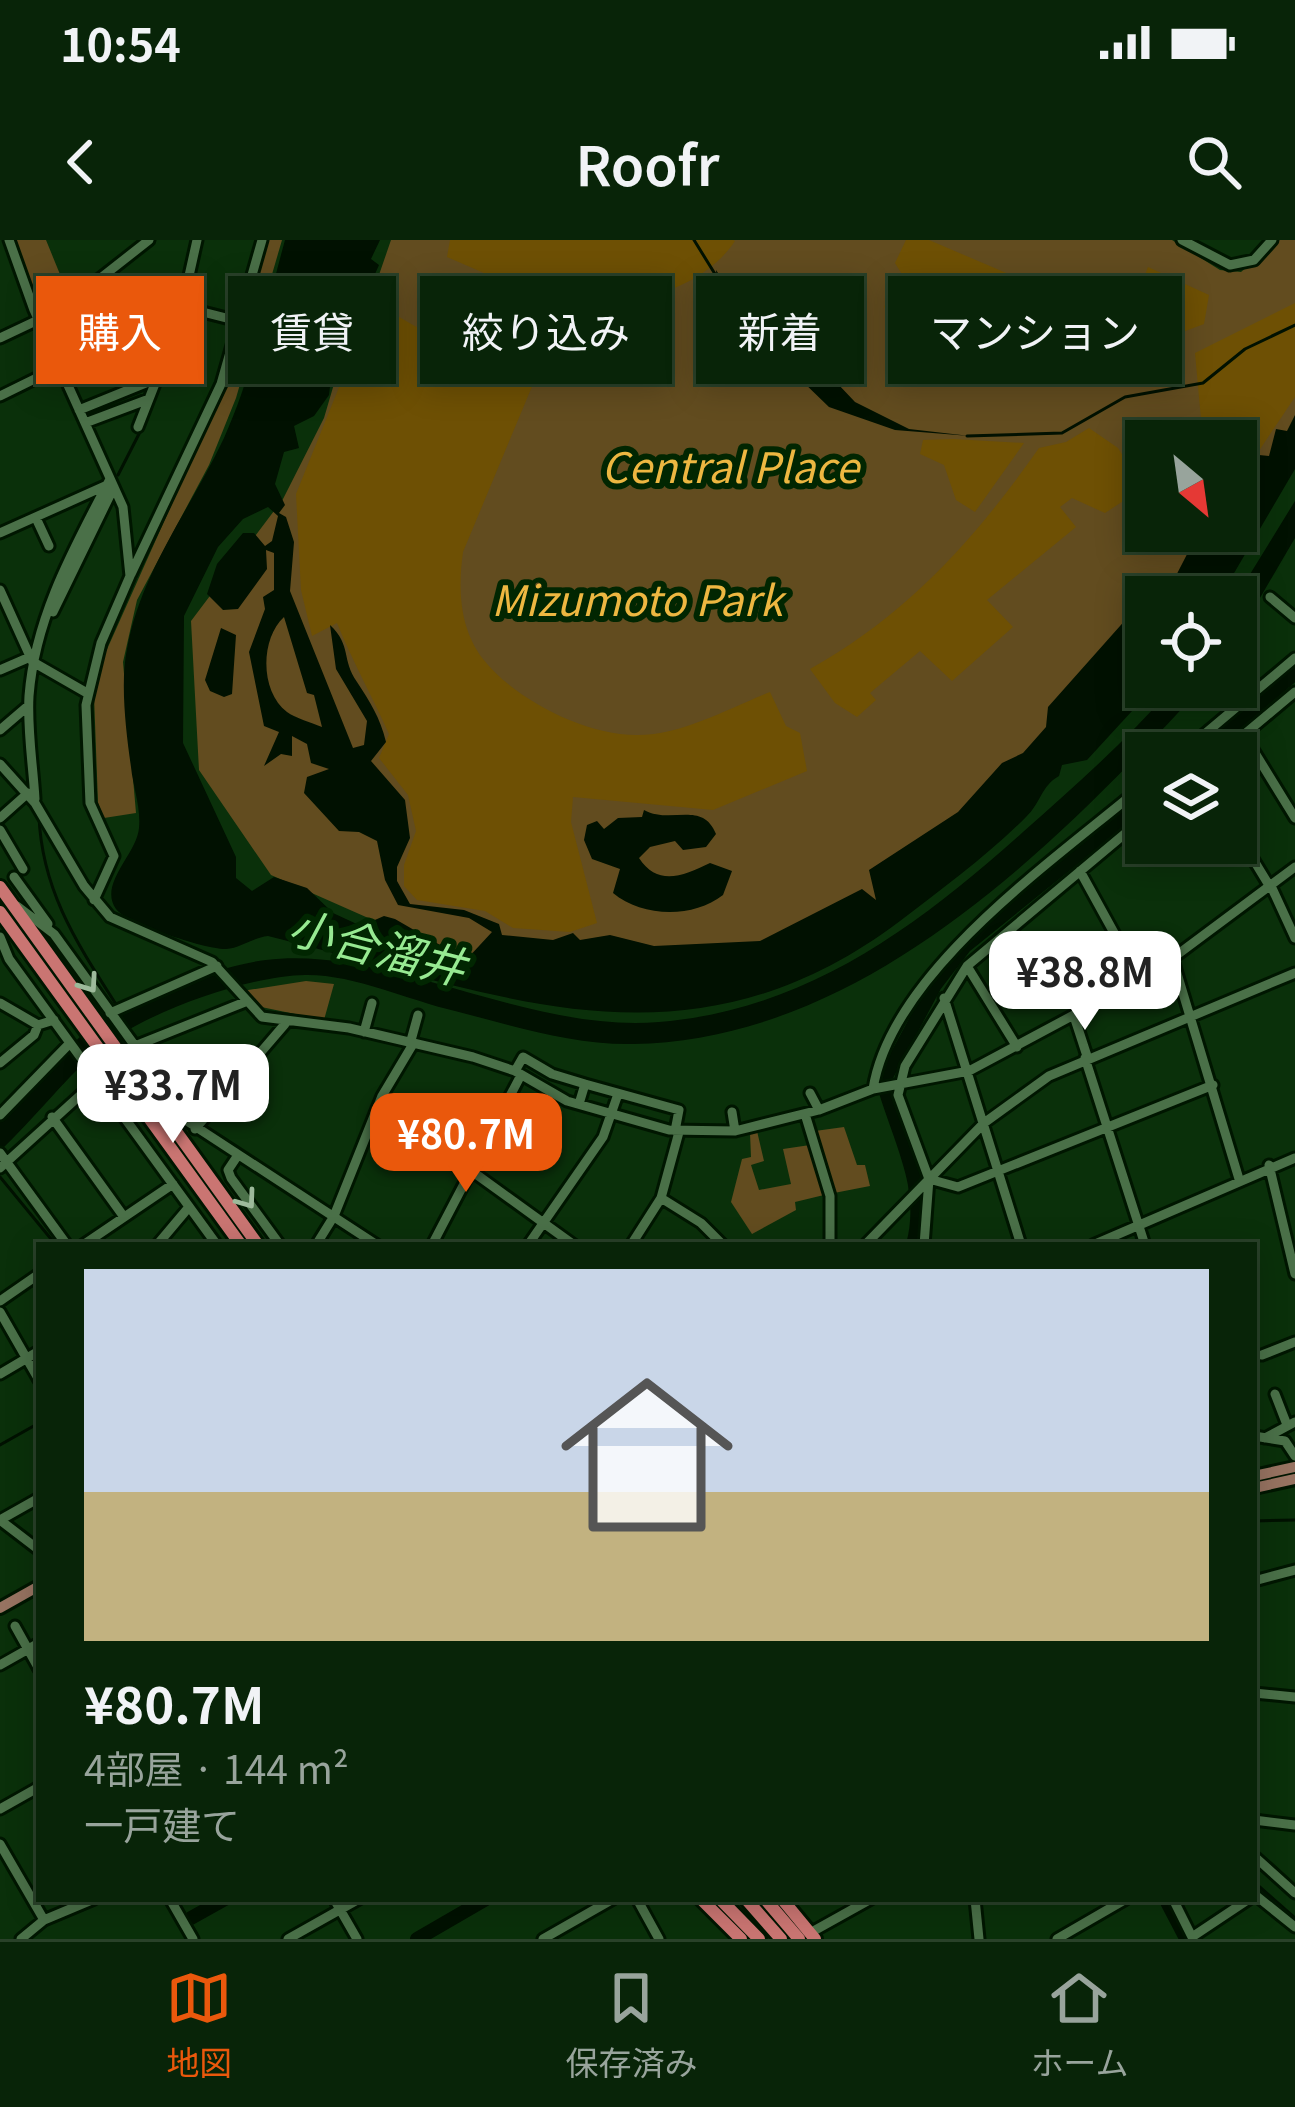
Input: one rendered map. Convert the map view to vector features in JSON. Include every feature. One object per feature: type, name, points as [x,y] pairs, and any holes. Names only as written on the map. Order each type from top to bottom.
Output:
[{"type":"highway","points":[[2,902],[119,1054],[253,1242]]},
{"type":"highway","points":[[2,902],[83,1033],[237,1242]]},
{"type":"highway","points":[[2,902],[237,1242]]},
{"type":"highway","points":[[2,902],[253,1242]]},
{"type":"highway","points":[[704,1902],[741,1939]]},
{"type":"highway","points":[[724,1902],[765,1939]]},
{"type":"highway","points":[[725,1902],[743,1914]]},
{"type":"highway","points":[[736,1902],[765,1939]]},
{"type":"highway","points":[[736,1902],[765,1939]]},
{"type":"highway","points":[[758,1902],[785,1939]]},
{"type":"highway","points":[[760,1902],[808,1937]]},
{"type":"highway","points":[[784,1902],[808,1937]]},
{"type":"main road","points":[[1257,1474],[1295,1467]]},
{"type":"main road","points":[[1257,1487],[1295,1479]]},
{"type":"main road","points":[[0,1608],[36,1588]]},
{"type":"street","points":[[0,338],[36,315],[9,240]]},
{"type":"street","points":[[103,276],[149,240]]},
{"type":"street","points":[[190,276],[197,240]]},
{"type":"street","points":[[253,276],[262,240]]},
{"type":"street","points":[[1182,240],[1230,265],[1254,260],[1272,240]]},
{"type":"street","points":[[94,900],[114,856],[90,802],[86,693],[107,624],[228,363]]},
{"type":"street","points":[[0,396],[36,376]]},
{"type":"street","points":[[67,384],[123,507],[130,577]]},
{"type":"street","points":[[79,410],[141,384]]},
{"type":"street","points":[[138,427],[155,384]]},
{"type":"street","points":[[85,423],[149,400]]},
{"type":"street","points":[[0,533],[111,484]]},
{"type":"street","points":[[53,612],[111,484]]},
{"type":"street","points":[[31,798],[32,661],[54,592],[111,484]]},
{"type":"street","points":[[36,518],[49,546]]},
{"type":"street","points":[[0,590],[32,661],[86,693]]},
{"type":"street","points":[[1270,597],[1295,618]]},
{"type":"street","points":[[1207,732],[1295,658]]},
{"type":"street","points":[[0,670],[32,661]]},
{"type":"street","points":[[1246,732],[1295,692]]},
{"type":"street","points":[[0,730],[29,705]]},
{"type":"street","points":[[1257,755],[1295,818]]},
{"type":"street","points":[[0,764],[31,798],[94,900],[119,924],[218,968],[262,1017],[364,1032],[518,1073],[579,1104],[677,1131],[735,1130],[819,1111],[876,1089],[969,1071],[1173,960],[1295,867]]},
{"type":"street","points":[[0,818],[31,798]]},
{"type":"street","points":[[876,1089],[879,1066],[936,964],[1125,801]]},
{"type":"street","points":[[0,830],[54,934],[135,1046],[134,1075]]},
{"type":"street","points":[[924,1242],[929,1179],[895,1086],[967,965],[1125,834]]},
{"type":"street","points":[[1256,864],[1295,938]]},
{"type":"street","points":[[1080,871],[1141,980]]},
{"type":"street","points":[[2,902],[54,934]]},
{"type":"street","points":[[1,944],[215,1242]]},
{"type":"street","points":[[1173,960],[1239,1179]]},
{"type":"street","points":[[967,965],[1017,1047]]},
{"type":"street","points":[[110,1012],[218,968]]},
{"type":"street","points":[[868,1242],[984,1123],[1086,1057],[1295,973]]},
{"type":"street","points":[[944,998],[1020,1242]]},
{"type":"street","points":[[135,1046],[242,999]]},
{"type":"street","points":[[0,1003],[38,1024],[54,1020]]},
{"type":"street","points":[[364,1032],[372,1003]]},
{"type":"street","points":[[318,1242],[411,1044],[418,1015]]},
{"type":"street","points":[[1074,1016],[1144,1242]]},
{"type":"street","points":[[0,1063],[34,1035],[38,1024]]},
{"type":"street","points":[[195,1129],[286,1024]]},
{"type":"street","points":[[0,1115],[70,1043]]},
{"type":"street","points":[[434,1242],[473,1172],[523,1057],[552,1075],[679,1110],[661,1198],[634,1242]]},
{"type":"street","points":[[544,1089],[552,1075]]},
{"type":"street","points":[[65,1242],[2,1162],[95,1077]]},
{"type":"street","points":[[579,1104],[585,1084]]},
{"type":"street","points":[[929,1179],[958,1187],[1213,1085]]},
{"type":"street","points":[[143,1088],[195,1129],[373,1242]]},
{"type":"street","points":[[810,1093],[819,1111]]},
{"type":"street","points":[[530,1242],[603,1137],[618,1094]]},
{"type":"street","points":[[642,1122],[648,1102]]},
{"type":"street","points":[[732,1112],[735,1130]]},
{"type":"street","points":[[376,1114],[473,1172],[570,1242]]},
{"type":"street","points":[[805,1114],[830,1196],[830,1242]]},
{"type":"street","points":[[52,1118],[124,1217]]},
{"type":"street","points":[[238,1155],[228,1170],[231,1178],[278,1242]]},
{"type":"street","points":[[1100,1242],[1295,1157]]},
{"type":"street","points":[[1269,1166],[1295,1274]]},
{"type":"street","points":[[87,1242],[173,1184]]},
{"type":"street","points":[[661,1198],[701,1223],[720,1242]]},
{"type":"street","points":[[160,1242],[189,1207]]},
{"type":"street","points":[[0,1301],[36,1276]]},
{"type":"street","points":[[0,1312],[36,1374]]},
{"type":"street","points":[[1262,1355],[1295,1342]]},
{"type":"street","points":[[0,1374],[36,1353]]},
{"type":"street","points":[[1260,1437],[1291,1423],[1275,1394]]},
{"type":"street","points":[[1260,1437],[1294,1449]]},
{"type":"street","points":[[36,1500],[0,1520],[36,1548]]},
{"type":"street","points":[[1257,1580],[1295,1570]]},
{"type":"street","points":[[15,1626],[36,1664]]},
{"type":"street","points":[[0,1665],[36,1645]]},
{"type":"street","points":[[1257,1693],[1295,1697]]},
{"type":"street","points":[[0,1810],[36,1789]]},
{"type":"street","points":[[1257,1820],[1295,1825]]},
{"type":"street","points":[[0,1844],[44,1920]]},
{"type":"street","points":[[1257,1859],[1295,1893]]},
{"type":"street","points":[[1257,1899],[1295,1927]]},
{"type":"street","points":[[21,1939],[44,1920],[87,1902]]},
{"type":"street","points":[[172,1902],[193,1939]]},
{"type":"street","points":[[543,1939],[608,1902]]},
{"type":"street","points":[[639,1902],[659,1939]]},
{"type":"street","points":[[808,1937],[857,1902]]},
{"type":"street","points":[[975,1902],[979,1939]]},
{"type":"street","points":[[1057,1939],[1121,1902]]},
{"type":"street","points":[[1174,1902],[1192,1938],[1244,1902]]},
{"type":"street","points":[[288,1939],[337,1904],[357,1939]]},
{"type":"green space","points":[[13,240],[46,240],[61,276],[36,276],[36,307]]},
{"type":"green space","points":[[266,240],[282,240],[272,276],[256,276]]},
{"type":"green space","name":"Mizumoto Park","points":[[391,240],[1172,240],[1220,270],[1241,272],[1279,240],[1295,240],[1295,423],[1257,477],[1257,420],[1125,420],[1125,552],[1203,552],[1184,576],[1125,576],[1125,646],[898,892],[778,949],[470,963],[271,875],[199,770],[191,621],[283,499],[324,418],[334,384],[396,384],[396,276],[379,276]]},
{"type":"green space","points":[[228,374],[228,384],[240,384],[209,465],[137,600],[123,662],[136,813],[104,818],[98,803],[94,696],[104,656]]},
{"type":"green space","points":[[306,981],[334,984],[324,1020],[252,1005],[242,991]]},
{"type":"green space","points":[[844,1127],[857,1165],[865,1165],[870,1186],[834,1193],[815,1131]]},
{"type":"green space","points":[[757,1131],[764,1161],[751,1165],[759,1190],[791,1184],[783,1149],[810,1145],[824,1195],[795,1202],[796,1210],[752,1234],[731,1202],[742,1159],[751,1157],[750,1133]]},
{"type":"shaded area","points":[[450,240],[735,241],[706,271],[672,289],[672,276],[491,276],[447,257]]},
{"type":"shaded area","points":[[906,240],[929,240],[1013,276],[903,276],[895,263]]},
{"type":"shaded area","points":[[1148,267],[1168,276],[1144,276]]},
{"type":"shaded area","points":[[1182,283],[1209,295],[1204,324],[1182,332]]},
{"type":"shaded area","points":[[1295,303],[1295,397],[1257,454],[1257,420],[1201,420],[1195,353]]},
{"type":"shaded area","points":[[396,315],[420,329],[420,384],[533,384],[463,552],[462,607],[469,634],[496,674],[553,712],[618,734],[671,731],[770,692],[786,726],[800,733],[807,771],[713,810],[573,797],[571,822],[597,923],[570,932],[513,928],[485,911],[417,900],[404,886],[404,865],[416,831],[408,795],[379,758],[389,734],[337,623],[312,636],[301,590],[296,494],[340,384],[396,384]]},
{"type":"shaded area","points":[[1089,428],[1118,448],[1125,459],[1125,500],[1105,513],[1072,498],[1060,507],[1076,527],[987,600],[1013,627],[952,681],[920,651],[870,693],[876,700],[857,717],[835,703],[810,669],[878,624],[937,572],[1039,448],[1066,442]]},
{"type":"shaded area","points":[[923,440],[1024,443],[975,512],[956,500],[944,465],[920,454]]},
{"type":"water","points":[[285,240],[380,240],[371,259],[379,265],[374,276],[275,276]]},
{"type":"water","name":"小合溜井","points":[[244,384],[330,384],[329,395],[314,416],[294,426],[299,448],[284,452],[275,484],[285,505],[279,513],[286,517],[294,542],[290,591],[353,748],[364,745],[367,721],[336,669],[330,625],[384,733],[386,742],[371,761],[405,800],[410,838],[397,867],[397,881],[410,904],[464,910],[499,924],[502,935],[553,940],[573,933],[580,940],[610,935],[654,946],[760,941],[862,889],[876,900],[869,870],[958,812],[1002,763],[1023,753],[1046,727],[1048,707],[1125,620],[1125,708],[1135,708],[1087,760],[1062,765],[1059,776],[1011,831],[900,921],[820,970],[742,1000],[665,1012],[588,1010],[511,999],[268,936],[216,948],[168,935],[123,915],[112,899],[115,879],[139,828],[124,708],[127,649],[143,593],[234,414]],"holes":[[[268,507],[278,516],[272,541],[265,546],[254,533],[243,533],[217,564],[207,594],[223,610],[238,609],[267,569],[266,550],[274,553],[274,590],[263,597],[265,609],[249,652],[264,726],[279,732],[264,766],[281,754],[292,756],[292,736],[307,744],[311,763],[329,769],[307,777],[304,793],[339,831],[359,832],[377,841],[385,880],[398,905],[469,918],[492,932],[466,960],[395,919],[384,916],[361,926],[333,913],[307,888],[274,877],[252,891],[236,878],[236,857],[183,743],[184,616],[218,547],[243,519]],[[284,617],[307,693],[314,695],[322,727],[287,712],[272,692],[267,651]]]},
{"type":"water","points":[[805,384],[838,384],[855,402],[909,429],[970,436],[895,430],[829,407]]},
{"type":"water","points":[[1295,415],[1295,469],[1257,534],[1257,458],[1269,456],[1276,429],[1287,431]]},
{"type":"water","points":[[1295,501],[1295,538],[1257,603],[1257,576],[1249,576]]},
{"type":"water","points":[[1188,552],[1246,552],[1232,576],[1176,576]]},
{"type":"water","points":[[221,628],[236,635],[232,694],[224,697],[210,691],[205,680]]},
{"type":"water","points":[[1154,708],[1182,708],[1160,732],[1131,732]]},
{"type":"water","points":[[1125,738],[1125,768],[1019,869],[949,924],[876,971],[799,1009],[718,1034],[610,1043],[521,1028],[342,979],[281,977],[194,1000],[114,1038],[0,1151],[0,1120],[92,1027],[182,984],[254,962],[312,959],[360,965],[558,1015],[609,1022],[659,1022],[763,1001],[811,982],[900,931],[983,867]]},
{"type":"water","points":[[644,810],[694,815],[710,824],[716,834],[706,847],[683,850],[675,841],[650,847],[639,858],[663,876],[681,875],[710,863],[732,871],[723,895],[697,908],[667,912],[638,907],[613,893],[620,869],[592,859],[584,840],[587,825],[597,821],[604,829],[618,818],[642,817]]},
{"type":"waterway","points":[[194,276],[202,240]]},
{"type":"waterway","points":[[694,240],[715,274]]},
{"type":"waterway","points":[[967,436],[1062,433],[1125,397],[1203,383],[1245,349],[1295,325]]},
{"type":"waterway","points":[[118,475],[141,430]]},
{"type":"waterway","points":[[1226,732],[1295,673]]},
{"type":"waterway","points":[[39,816],[55,894],[77,941],[119,1009]]},
{"type":"waterway","points":[[914,1242],[914,1182],[883,1082],[935,985],[965,946],[1125,817]]},
{"type":"waterway","points":[[0,1177],[54,1242]]},
{"type":"waterway","points":[[0,1445],[36,1425]]},
{"type":"waterway","points":[[1257,1521],[1295,1520]]},
{"type":"waterway","points":[[1257,1885],[1295,1918]]},
{"type":"waterway","points":[[191,1918],[220,1902]]},
{"type":"waterway","points":[[417,1939],[481,1902]]},
{"type":"waterway","points":[[1164,1902],[1183,1939]]},
{"type":"park label","name":"Central Place","points":[[730,468]]}]
